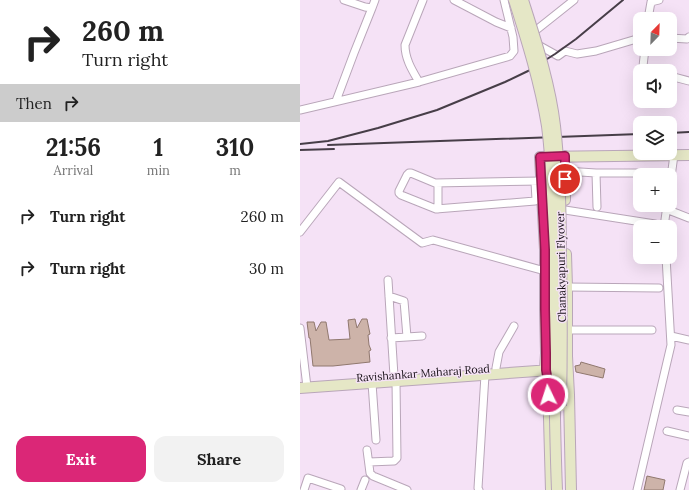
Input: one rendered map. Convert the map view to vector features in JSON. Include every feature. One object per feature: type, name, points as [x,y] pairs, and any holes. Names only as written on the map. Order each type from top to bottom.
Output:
[{"type":"main road","name":"Chanakyapuri Flyover","points":[[514,0],[539,86],[547,127],[552,195],[557,490]]},
{"type":"main road","name":"Chanakyapuri Flyover","points":[[523,0],[547,85],[555,126],[560,203],[563,350],[561,427],[564,490]]},
{"type":"main road","points":[[551,490],[548,382],[546,367],[545,271],[538,182],[540,157],[633,155]]},
{"type":"main road","points":[[677,155],[689,155]]},
{"type":"main road","points":[[565,156],[565,245],[571,490]]},
{"type":"main road","points":[[546,367],[559,363],[567,356]]},
{"type":"main road","points":[[546,367],[560,371],[568,377]]},
{"type":"main road","name":"Ravishankar Maharaj Road","points":[[303,385],[372,383],[395,379],[496,368],[546,367]]},
{"type":"main road","name":"Ravishankar Maharaj Road","points":[[303,385],[485,375],[546,367]]},
{"type":"street","points":[[344,0],[372,8]]},
{"type":"street","points":[[336,102],[354,52],[376,0]]},
{"type":"street","points":[[419,82],[408,61],[405,52],[405,45],[423,0]]},
{"type":"street","points":[[454,0],[496,22],[511,28]]},
{"type":"street","points":[[300,110],[419,82],[510,56],[514,50],[511,28],[504,0]]},
{"type":"street","points":[[526,0],[540,46]]},
{"type":"street","points":[[535,31],[574,0]]},
{"type":"street","points":[[649,12],[651,2],[659,0]]},
{"type":"street","points":[[677,38],[687,39],[689,37]]},
{"type":"street","points":[[514,50],[540,46],[558,56],[565,52],[576,54],[596,51],[633,40]]},
{"type":"street","points":[[677,78],[689,81]]},
{"type":"street","points":[[565,171],[633,173]]},
{"type":"street","points":[[409,173],[436,183],[538,182],[535,201],[438,209],[399,193],[409,173]]},
{"type":"street","points":[[596,173],[597,207]]},
{"type":"street","points":[[301,230],[339,182],[422,243],[433,240],[545,271]]},
{"type":"street","points":[[438,183],[438,209]]},
{"type":"street","points":[[565,210],[633,221]]},
{"type":"street","points":[[676,212],[689,218]]},
{"type":"street","points":[[637,490],[671,344],[666,264]]},
{"type":"street","points":[[369,462],[394,460],[397,458],[395,379],[388,280]]},
{"type":"street","points":[[567,287],[659,288]]},
{"type":"street","points":[[389,296],[404,301],[407,337]]},
{"type":"street","points":[[496,368],[499,352],[514,326]]},
{"type":"street","points":[[300,328],[303,385]]},
{"type":"street","points":[[567,330],[652,330]]},
{"type":"street","points":[[391,338],[422,336]]},
{"type":"street","points":[[670,336],[689,340]]},
{"type":"street","points":[[479,490],[485,375]]},
{"type":"street","points":[[372,383],[376,440]]},
{"type":"street","points":[[677,410],[689,412]]},
{"type":"street","points":[[667,431],[689,436]]},
{"type":"street","points":[[367,450],[370,473],[390,487],[407,490]]},
{"type":"street","points":[[680,490],[685,483],[687,464],[689,462]]},
{"type":"street","points":[[300,478],[308,478],[341,489]]},
{"type":"street","points":[[304,490],[308,478]]},
{"type":"street","points":[[361,490],[365,480]]},
{"type":"building","points":[[355,319],[357,328],[362,319],[367,319],[370,334],[368,335],[371,350],[369,351],[370,362],[333,366],[313,366],[307,322],[314,322],[316,331],[321,322],[326,322],[329,340],[350,339],[348,320]]},
{"type":"building","points":[[581,362],[605,369],[603,378],[576,372],[575,366],[580,365]]},
{"type":"building","points":[[647,476],[665,480],[663,490],[644,490]]},
{"type":"railway","points":[[300,144],[328,141],[378,128],[437,110],[505,82],[528,71],[555,54],[576,39],[623,0]]},
{"type":"railway","points":[[677,133],[689,132]]},
{"type":"railway","points":[[328,145],[633,134]]},
{"type":"railway","points":[[300,150],[334,149]]},
{"type":"route","points":[[548,395],[546,370],[545,250],[540,157],[565,156],[565,179]]}]
